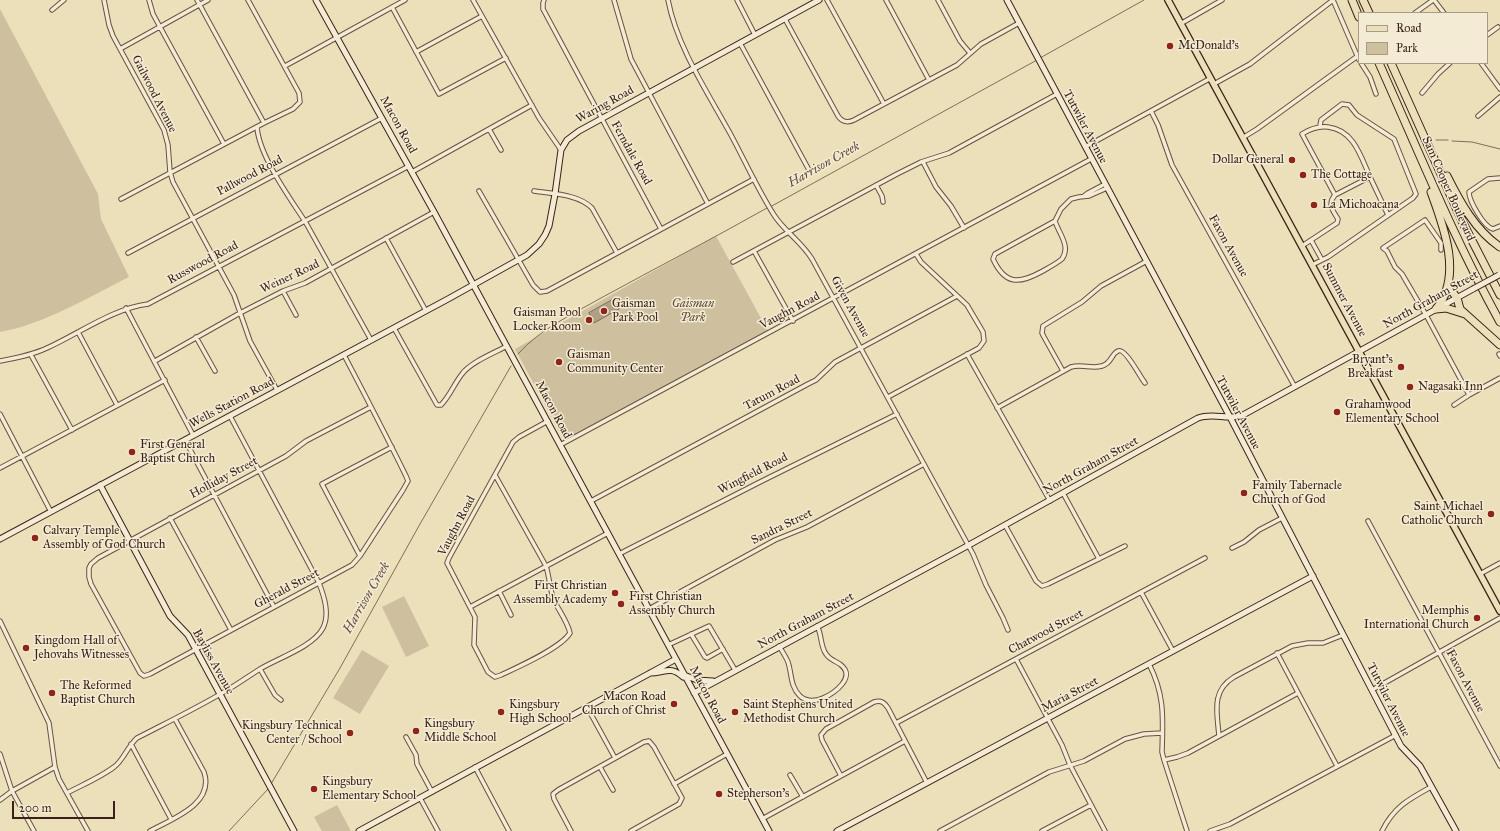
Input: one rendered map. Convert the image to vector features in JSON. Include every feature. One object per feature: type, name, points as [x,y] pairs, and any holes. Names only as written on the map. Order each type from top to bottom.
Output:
[{"type":"highway","points":[[1352,0],[1358,15]]},
{"type":"highway","points":[[1363,0],[1369,12]]},
{"type":"highway","name":"Sam Cooper Boulevard","points":[[1379,64],[1448,219],[1474,274],[1500,322]]},
{"type":"highway","name":"Sam Cooper Boulevard","points":[[1391,64],[1462,221],[1500,295]]},
{"type":"highway","points":[[1411,107],[1466,210],[1484,234],[1500,247]]},
{"type":"highway","points":[[1408,127],[1445,234],[1450,271],[1449,284],[1443,301],[1436,309]]},
{"type":"highway","points":[[1449,284],[1451,290],[1457,298],[1460,309],[1500,344]]},
{"type":"highway","points":[[1436,309],[1446,308],[1467,315]]},
{"type":"main road","name":"Summer Avenue","points":[[1168,0],[1244,137],[1500,611]]},
{"type":"street","points":[[52,10],[64,0]]},
{"type":"street","name":"Gailwood Avenue","points":[[104,0],[109,25],[113,36],[164,130],[168,145],[170,172],[173,182],[234,295],[250,341],[278,390]]},
{"type":"street","points":[[149,0],[153,14],[224,144]]},
{"type":"street","points":[[196,0],[264,123]]},
{"type":"street","points":[[120,49],[208,0]]},
{"type":"street","points":[[121,199],[170,172],[293,109],[300,102],[299,93],[248,0]]},
{"type":"street","name":"Macon Road","points":[[316,0],[409,166],[769,831]]},
{"type":"street","points":[[285,66],[405,0]]},
{"type":"street","points":[[473,0],[546,130],[561,150],[549,226],[545,235],[532,251],[474,286]]},
{"type":"street","name":"Ferndale Road","points":[[544,0],[542,3],[543,9],[661,229]]},
{"type":"street","points":[[614,0],[631,59],[708,204]]},
{"type":"street","name":"Given Avenue","points":[[668,0],[679,37],[694,68],[772,212],[809,254],[969,545],[1008,630]]},
{"type":"street","points":[[737,0],[755,35]]},
{"type":"street","name":"Waring Road","points":[[561,150],[570,137],[819,0]]},
{"type":"street","points":[[827,0],[884,104]]},
{"type":"street","points":[[886,0],[929,80]]},
{"type":"street","points":[[938,0],[960,41],[970,53]]},
{"type":"street","name":"Tutwiler Avenue","points":[[1007,0],[1230,417],[1396,735],[1405,751],[1418,763],[1456,831]]},
{"type":"street","points":[[1182,23],[1222,0]]},
{"type":"street","points":[[1214,84],[1250,64],[1333,0],[1358,57],[1244,137]]},
{"type":"street","points":[[1416,12],[1433,0],[1443,12]]},
{"type":"street","points":[[392,7],[439,94],[506,58]]},
{"type":"street","points":[[416,52],[482,16]]},
{"type":"street","points":[[785,19],[838,116],[845,122],[854,120],[959,64],[981,44],[1019,23]]},
{"type":"street","points":[[1488,34],[1498,27]]},
{"type":"street","points":[[740,43],[809,170]]},
{"type":"street","points":[[1362,64],[1370,77],[1376,94]]},
{"type":"street","points":[[1422,93],[1449,64]]},
{"type":"street","points":[[1482,64],[1500,89]]},
{"type":"street","points":[[1085,147],[1211,78]]},
{"type":"street","points":[[733,262],[897,174],[953,150],[1057,94]]},
{"type":"street","points":[[1478,116],[1500,97]]},
{"type":"street","points":[[1312,265],[1322,260],[1413,198],[1416,194],[1394,139],[1357,115],[1349,105],[1342,104],[1321,120],[1320,126]]},
{"type":"street","points":[[412,172],[532,105]]},
{"type":"street","name":"Faxon Avenue","points":[[1151,111],[1158,125],[1172,164],[1295,387]]},
{"type":"street","name":"Pallwood Road","points":[[128,253],[275,173],[382,118]]},
{"type":"street","points":[[1335,195],[1302,134],[1320,126],[1342,131],[1354,143],[1388,215]]},
{"type":"street","points":[[257,127],[260,144],[275,173],[332,268],[371,340]]},
{"type":"street","points":[[489,129],[501,150]]},
{"type":"street","name":"Vaughn Road","points":[[560,446],[1091,159]]},
{"type":"street","points":[[923,162],[936,187],[951,206],[964,228]]},
{"type":"street","name":"Russwood Road","points":[[0,361],[31,355],[46,349],[126,308],[148,304],[409,166]]},
{"type":"street","points":[[1302,246],[1337,223],[1338,219],[1331,206],[1332,199],[1335,195],[1370,177]]},
{"type":"street","points":[[1500,178],[1488,179],[1469,192],[1470,198],[1487,226],[1493,229],[1500,226]]},
{"type":"street","points":[[479,191],[533,285],[540,292],[547,291],[754,179]]},
{"type":"street","points":[[876,185],[883,202]]},
{"type":"street","points":[[1054,221],[1065,243],[1066,250],[1062,259],[1027,279],[1012,279],[1003,274],[994,261],[993,256],[997,252],[1054,221],[1068,201],[1074,198],[1090,196],[1106,186]]},
{"type":"street","points":[[534,191],[579,199],[587,203],[592,208],[617,253]]},
{"type":"street","name":"Weiner Road","points":[[155,361],[240,313],[283,291],[302,285],[434,212]]},
{"type":"street","points":[[1441,250],[1441,242],[1425,220],[1383,248],[1387,251],[1395,267],[1402,274],[1426,315],[1469,395]]},
{"type":"street","points":[[386,238],[426,311]]},
{"type":"street","points":[[1311,240],[1322,260]]},
{"type":"street","points":[[754,251],[793,321]]},
{"type":"street","points":[[888,397],[981,347],[985,339],[983,332],[971,310],[925,267],[916,254]]},
{"type":"street","points":[[1063,371],[1042,333],[1043,326],[1082,302],[1101,286],[1146,262]]},
{"type":"street","name":"North Graham Street","points":[[694,692],[1006,525],[1198,418],[1208,415],[1230,417],[1243,415],[1499,275]]},
{"type":"street","name":"Wells Station Road","points":[[0,539],[474,286]]},
{"type":"street","points":[[283,291],[296,315]]},
{"type":"street","name":"Tatum Road","points":[[590,501],[816,380],[835,362],[957,296]]},
{"type":"street","points":[[126,308],[193,435]]},
{"type":"street","points":[[394,328],[437,405],[441,405],[446,400],[462,373],[470,366],[507,346]]},
{"type":"street","points":[[78,332],[117,405]]},
{"type":"street","points":[[196,337],[215,371]]},
{"type":"street","points":[[998,408],[1063,371],[1074,366],[1093,368],[1104,365],[1109,362],[1117,352],[1121,351],[1127,355],[1145,383]]},
{"type":"street","points":[[967,354],[1050,501]]},
{"type":"street","points":[[31,355],[72,430]]},
{"type":"street","points":[[344,355],[392,447],[322,484],[360,556]]},
{"type":"street","points":[[1454,405],[1500,378]]},
{"type":"street","points":[[0,468],[165,380]]},
{"type":"street","name":"Holliday Street","points":[[142,675],[138,671],[91,584],[89,568],[91,564],[98,558],[130,540],[286,456],[309,439],[371,407]]},
{"type":"street","points":[[0,414],[51,512]]},
{"type":"street","name":"Wingfield Road","points":[[619,554],[897,414]]},
{"type":"street","points":[[67,793],[114,767],[120,761],[130,744],[137,738],[220,694],[260,669],[308,643],[317,636],[323,627],[326,611],[319,583],[230,416]]},
{"type":"street","name":"Vaughn Road","points":[[546,566],[550,578],[552,595],[570,633],[566,638],[537,657],[494,677],[488,672],[474,645],[473,636],[476,624],[475,617],[447,564],[514,442],[519,436],[548,421]]},
{"type":"street","points":[[185,440],[274,607]]},
{"type":"street","name":"Gherald Street","points":[[142,675],[150,674],[352,565],[360,556],[408,481],[392,447]]},
{"type":"street","name":"Sandra Street","points":[[649,609],[775,540],[807,527],[924,464]]},
{"type":"street","points":[[495,475],[546,566]]},
{"type":"street","name":"Bayliss Avenue","points":[[100,485],[170,616],[188,634],[197,649],[294,831]]},
{"type":"street","points":[[1063,493],[1099,559]]},
{"type":"street","points":[[170,518],[231,630]]},
{"type":"street","points":[[1232,548],[1244,542],[1259,530],[1282,518]]},
{"type":"street","name":"Faxon Avenue","points":[[1368,521],[1500,766]]},
{"type":"street","points":[[1006,525],[1036,581],[1040,585],[1048,584],[1125,546]]},
{"type":"street","points":[[470,607],[608,533]]},
{"type":"street","name":"Chatwood Street","points":[[896,723],[1205,558]]},
{"type":"street","points":[[1480,574],[1500,563]]},
{"type":"street","name":"Maria Street","points":[[838,831],[1313,576]]},
{"type":"street","points":[[498,591],[510,614]]},
{"type":"street","points":[[1141,592],[1173,651]]},
{"type":"street","points":[[1372,690],[1500,618]]},
{"type":"street","points":[[0,621],[49,723],[55,767],[59,779],[88,831]]},
{"type":"street","points":[[668,645],[708,626],[735,670]]},
{"type":"street","points":[[779,646],[788,664],[792,683],[799,695],[806,700],[813,700],[829,695],[844,682],[846,673],[842,665],[826,654],[817,626]]},
{"type":"street","points":[[691,634],[705,657],[707,658],[723,650]]},
{"type":"street","points":[[1219,736],[1217,700],[1224,685],[1234,676],[1292,646],[1308,643],[1323,643],[1343,635]]},
{"type":"street","points":[[1277,653],[1337,766]]},
{"type":"street","points":[[359,831],[366,829],[420,798],[676,659]]},
{"type":"street","points":[[1016,659],[1062,745],[1070,765],[1105,831]]},
{"type":"street","points":[[1149,664],[1156,678],[1162,698],[1162,752],[1187,831]]},
{"type":"street","points":[[260,669],[275,695],[281,700]]},
{"type":"street","points":[[649,673],[673,670],[678,672],[687,680]]},
{"type":"street","points":[[684,675],[697,680],[716,680]]},
{"type":"street","points":[[1164,760],[1182,755],[1298,693]]},
{"type":"street","points":[[841,776],[821,738],[822,732],[874,702],[880,701],[884,702],[927,783]]},
{"type":"street","points":[[587,707],[615,758]]},
{"type":"street","points":[[150,831],[191,808],[205,792],[206,780],[204,772],[175,718]]},
{"type":"street","points":[[940,831],[1049,772],[1088,759],[1125,739],[1140,735],[1162,733]]},
{"type":"street","points":[[1210,831],[1230,824],[1396,735]]},
{"type":"street","points":[[406,737],[416,755],[416,764],[432,792]]},
{"type":"street","points":[[571,831],[554,799],[553,794],[615,758],[646,741],[649,741],[654,747],[682,798],[679,804],[633,830]]},
{"type":"street","points":[[762,818],[905,741]]},
{"type":"street","points":[[130,744],[171,819]]},
{"type":"street","points":[[0,754],[12,791],[34,831]]},
{"type":"street","points":[[674,784],[727,754]]},
{"type":"street","points":[[0,800],[12,791],[55,767]]},
{"type":"street","points":[[600,767],[613,790]]},
{"type":"street","points":[[475,768],[509,831]]},
{"type":"street","points":[[790,775],[802,797]]},
{"type":"street","points":[[1382,831],[1386,822],[1397,808],[1431,787]]},
{"type":"street","points":[[420,798],[438,831]]},
{"type":"street","points":[[1042,831],[1091,805]]},
{"type":"green space","points":[[0,9],[98,194],[101,219],[129,277],[66,309],[34,323],[0,332]]},
{"type":"green space","name":"Gaisman Park","points":[[716,236],[768,331],[564,440],[515,349]]},
{"type":"green space","points":[[404,596],[429,646],[406,657],[382,607]]},
{"type":"green space","points":[[362,650],[389,666],[360,714],[333,698]]},
{"type":"green space","points":[[337,805],[351,831],[322,831],[314,817]]},
{"type":"shaded area","name":"Gaisman Park Pool","points":[[614,299],[619,309],[594,323],[589,313]]},
{"type":"waterway","name":"Harrison Creek","points":[[1040,58],[1144,0]]},
{"type":"waterway","name":"Harrison Creek","points":[[770,207],[1037,60]]},
{"type":"waterway","points":[[1436,140],[1448,140]]},
{"type":"waterway","points":[[1452,141],[1472,142],[1500,149]]},
{"type":"waterway","name":"Harrison Creek","points":[[518,354],[536,337],[568,316],[767,208]]},
{"type":"waterway","name":"Harrison Creek","points":[[271,784],[340,668],[420,524],[511,366]]},
{"type":"waterway","name":"Harrison Creek","points":[[229,831],[268,789]]},
{"type":"place","name":"McDonald's","points":[[1170,46]]},
{"type":"place","name":"Dollar General","points":[[1292,160]]},
{"type":"place","name":"The Cottage","points":[[1303,175]]},
{"type":"place","name":"La Michoacana","points":[[1314,205]]},
{"type":"place","name":"Gaisman Park Pool","points":[[604,311]]},
{"type":"place","name":"Gaisman Pool Locker Room","points":[[589,320]]},
{"type":"place","name":"Gaisman Community Center","points":[[559,362]]},
{"type":"place","name":"Bryant's Breakfast","points":[[1401,367]]},
{"type":"place","name":"Nagasaki Inn","points":[[1410,387]]},
{"type":"place","name":"Grahamwood Elementary School","points":[[1337,412]]},
{"type":"place","name":"First General Baptist Church","points":[[132,452]]},
{"type":"place","name":"Family Tabernacle Church of God","points":[[1244,493]]},
{"type":"place","name":"Saint Michael Catholic Church","points":[[1491,514]]},
{"type":"place","name":"Calvary Temple Assembly of God Church","points":[[35,538]]},
{"type":"place","name":"First Christian Assembly Academy","points":[[615,593]]},
{"type":"place","name":"First Christian Assembly Church","points":[[621,604]]},
{"type":"place","name":"Memphis International Church","points":[[1477,618]]},
{"type":"place","name":"Kingdom Hall of Jehovahs Witnesses","points":[[26,648]]},
{"type":"place","name":"The Reformed Baptist Church","points":[[52,693]]},
{"type":"place","name":"Macon Road Church of Christ","points":[[674,704]]},
{"type":"place","name":"Kingsbury High School","points":[[501,712]]},
{"type":"place","name":"Saint Stephens United Methodist Church","points":[[735,712]]},
{"type":"place","name":"Kingsbury Middle School","points":[[416,731]]},
{"type":"place","name":"Kingsbury Technical Center / School","points":[[350,733]]},
{"type":"place","name":"Kingsbury Elementary School","points":[[314,789]]},
{"type":"place","name":"Stepherson's","points":[[719,794]]}]
